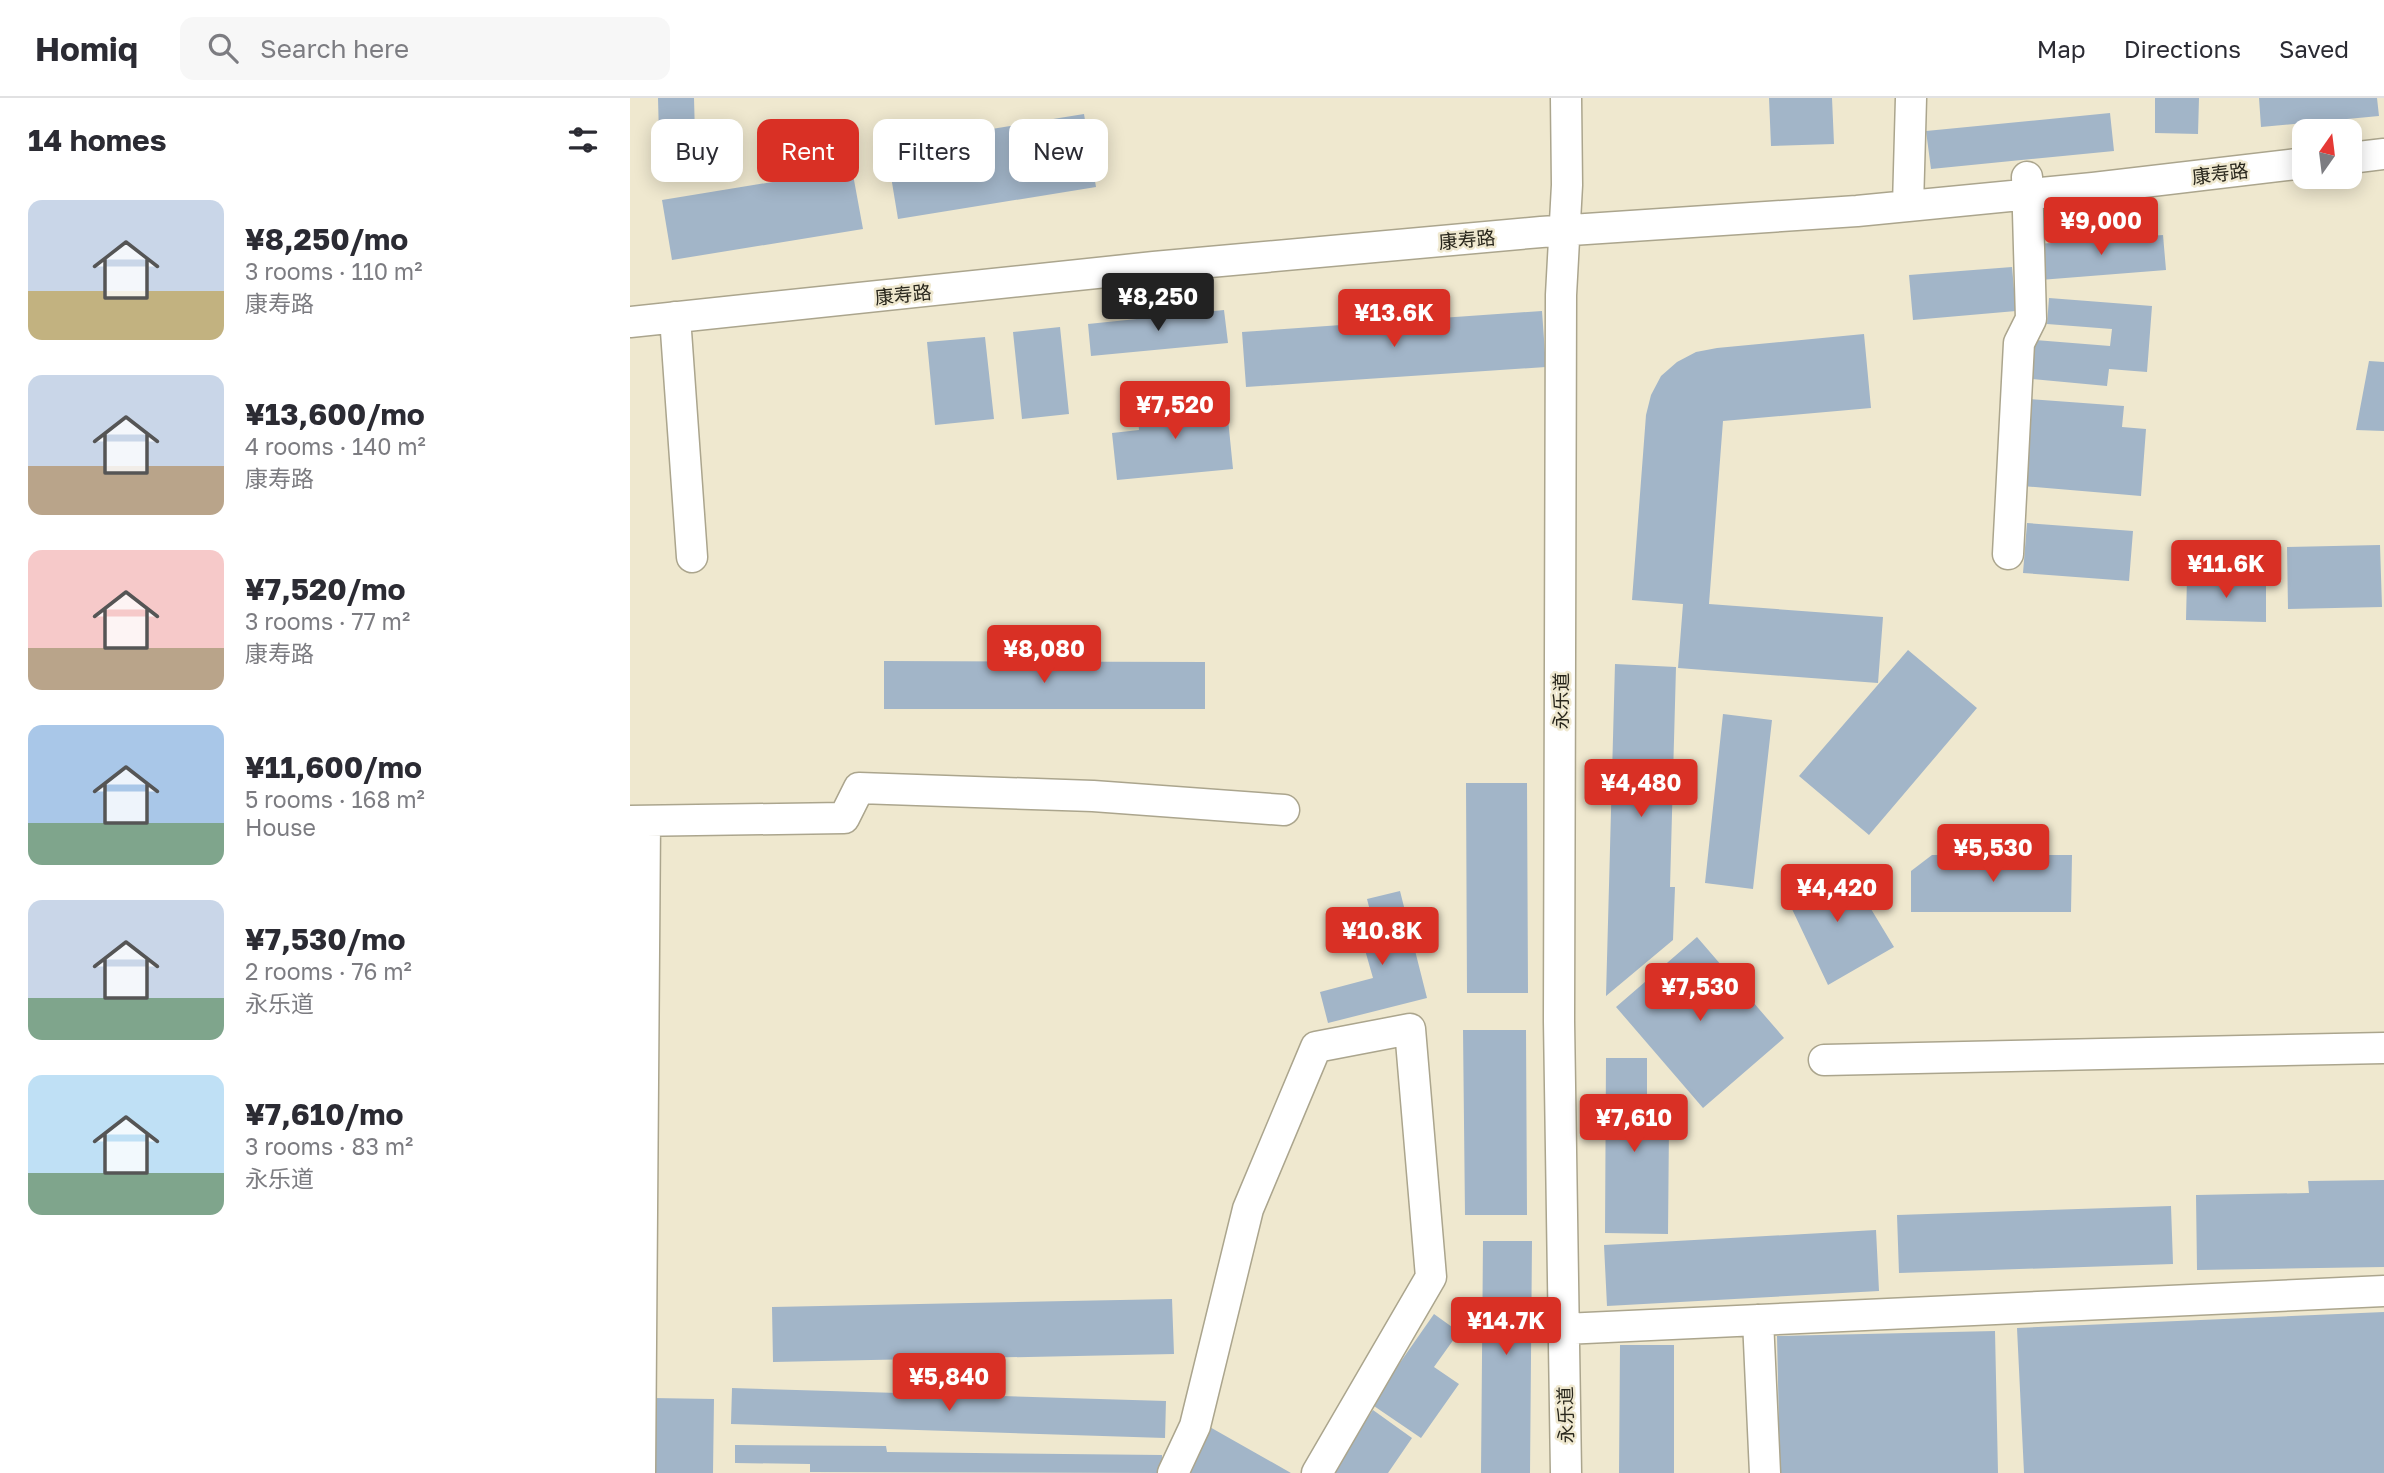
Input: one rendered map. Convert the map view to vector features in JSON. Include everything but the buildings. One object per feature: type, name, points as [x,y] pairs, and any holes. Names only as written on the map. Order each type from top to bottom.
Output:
[{"type":"street","name":"永乐道","points":[[1566,98],[1574,221]]},
{"type":"street","name":"永乐道","points":[[1583,98],[1574,221],[1561,295],[1559,1021],[1574,1329],[1586,1473]]},
{"type":"street","points":[[1909,197],[1911,98]]},
{"type":"street","points":[[2362,139],[2384,136]]},
{"type":"street","name":"康寿路","points":[[2027,185],[2292,147]]},
{"type":"street","points":[[2362,157],[2384,154]]},
{"type":"street","name":"康寿路","points":[[630,304],[1153,250],[1909,197],[2292,164]]},
{"type":"street","points":[[2008,554],[2019,343],[2031,319],[2027,185]]},
{"type":"street","name":"康寿路","points":[[630,322],[1574,221]]},
{"type":"street","points":[[675,317],[692,557]]},
{"type":"street","points":[[640,1473],[637,821],[844,818],[859,788],[1093,796],[1284,810]]},
{"type":"street","points":[[1173,1473],[1195,1426],[1248,1209],[1316,1048],[1410,1029],[1432,1277],[1317,1473]]},
{"type":"street","points":[[1824,1060],[2384,1048]]},
{"type":"street","points":[[1574,1329],[2384,1291]]},
{"type":"street","points":[[1758,1321],[1765,1473]]},
{"type":"street","name":"永乐道","points":[[1566,1473],[1574,1329]]}]
